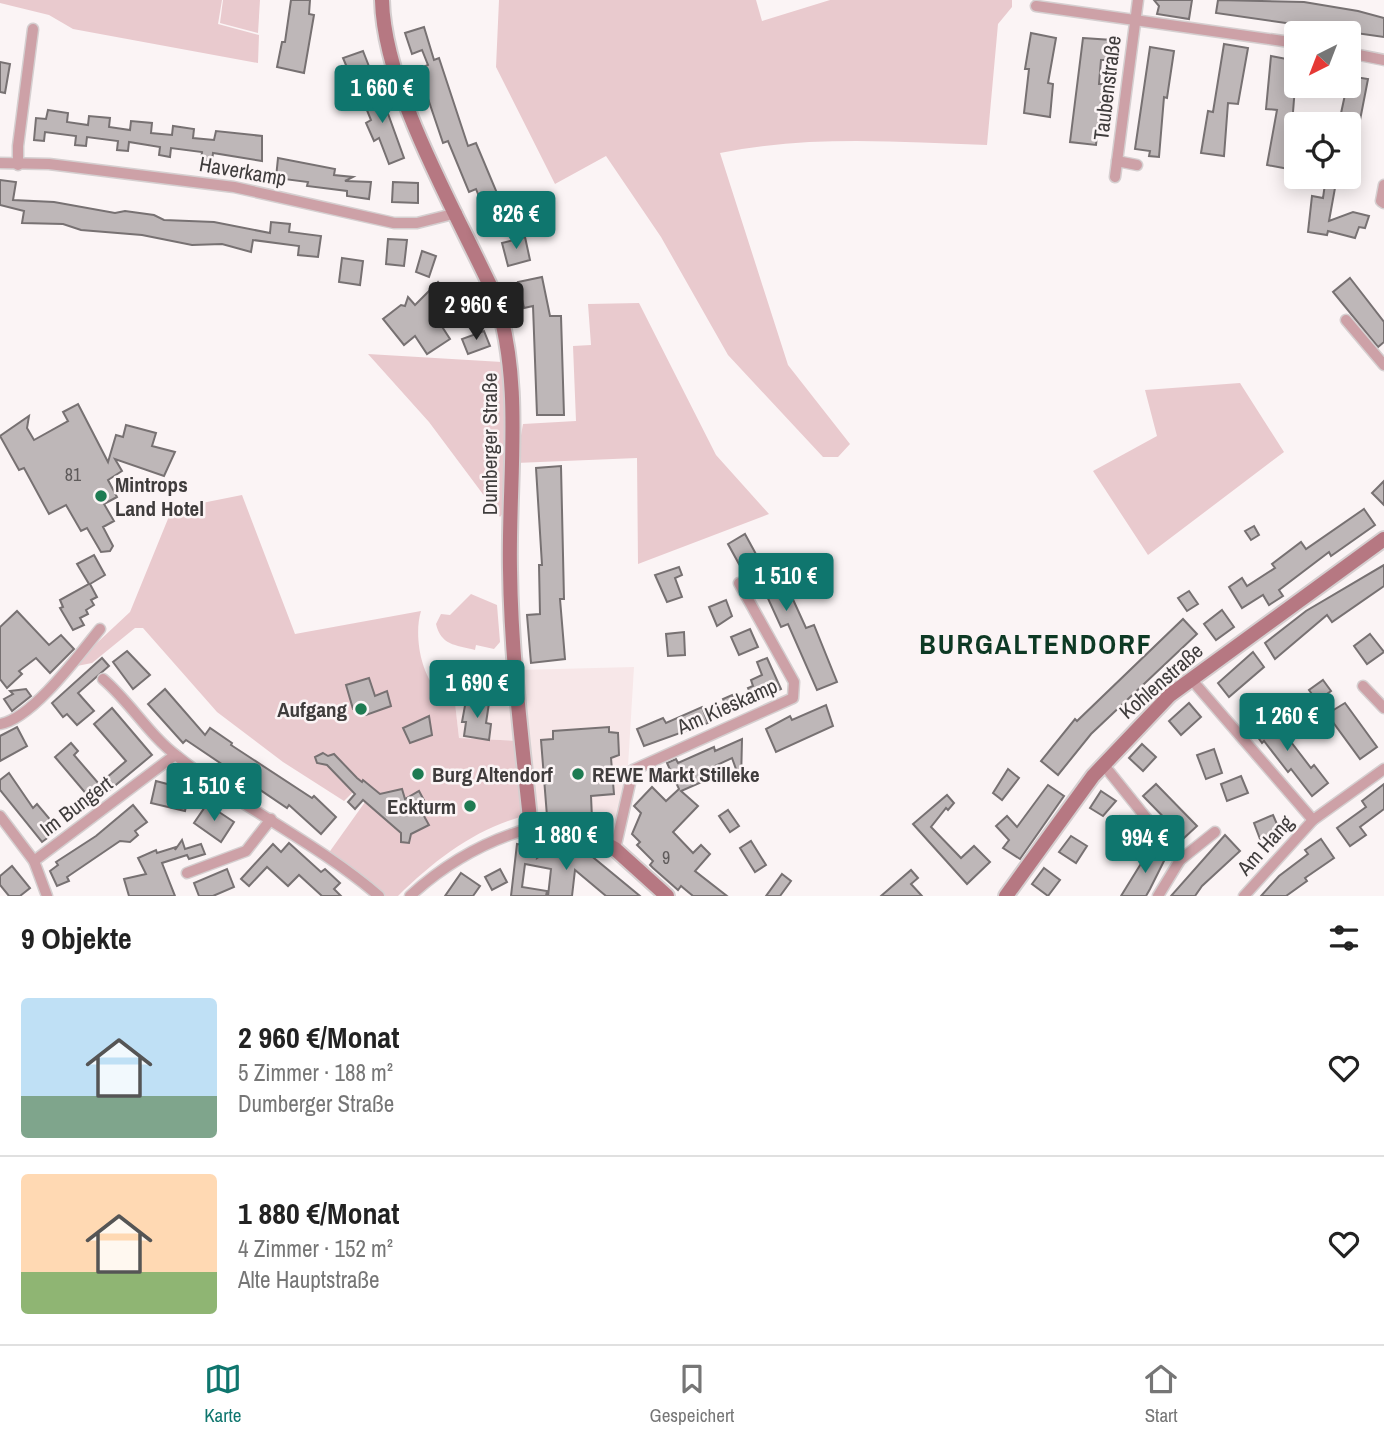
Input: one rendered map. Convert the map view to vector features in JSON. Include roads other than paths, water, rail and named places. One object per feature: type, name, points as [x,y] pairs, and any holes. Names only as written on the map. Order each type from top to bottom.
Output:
[{"type":"main road","name":"Dumberger Straße","points":[[382,0],[390,52],[401,88],[416,127],[495,296],[510,354],[512,633],[531,828]]},
{"type":"main road","name":"Kohlenstraße","points":[[1006,896],[1102,764],[1191,679],[1384,539]]},
{"type":"main road","points":[[531,828],[589,838],[615,849],[667,896]]},
{"type":"street","points":[[1135,20],[1138,0]]},
{"type":"street","name":"Taubenstraße","points":[[1036,6],[1284,41]]},
{"type":"street","name":"Taubenstraße","points":[[1115,177],[1135,20]]},
{"type":"street","points":[[19,165],[18,146],[33,29]]},
{"type":"street","points":[[1362,56],[1384,60]]},
{"type":"street","name":"Taubenstraße","points":[[1118,161],[1137,165]]},
{"type":"street","name":"Haverkamp","points":[[0,163],[49,164],[234,187],[394,223],[417,222],[457,213]]},
{"type":"street","points":[[1384,185],[1381,201],[1384,203]]},
{"type":"street","points":[[1346,320],[1384,365]]},
{"type":"street","name":"Am Kieskamp","points":[[615,849],[627,784],[633,770],[793,698],[794,682],[739,583]]},
{"type":"street","points":[[0,724],[15,719],[63,676],[100,629]]},
{"type":"street","name":"Am Hang","points":[[1191,679],[1313,820]]},
{"type":"street","points":[[103,680],[121,694],[175,755],[323,852],[379,896]]},
{"type":"street","points":[[1363,686],[1384,708]]},
{"type":"street","name":"Im Bungert","points":[[34,861],[175,755]]},
{"type":"street","points":[[1102,764],[1180,860]]},
{"type":"street","name":"Am Hang","points":[[1244,896],[1313,820],[1384,769]]},
{"type":"street","points":[[0,816],[34,861],[47,896]]},
{"type":"street","points":[[187,873],[246,852],[271,819]]},
{"type":"street","points":[[410,896],[461,856],[505,836],[531,828]]},
{"type":"street","points":[[1158,896],[1180,860],[1215,832]]},
{"type":"place","name":"Mintrops Land Hotel","points":[[101,496]]},
{"type":"place","name":"Aufgang","points":[[361,709]]},
{"type":"place","name":"Burg Altendorf","points":[[418,774]]},
{"type":"place","name":"REWE Markt Stilleke","points":[[578,774]]},
{"type":"place","name":"Eckturm","points":[[470,806]]},
{"type":"district","name":"BURGALTENDORF","points":[[1036,644]]}]
